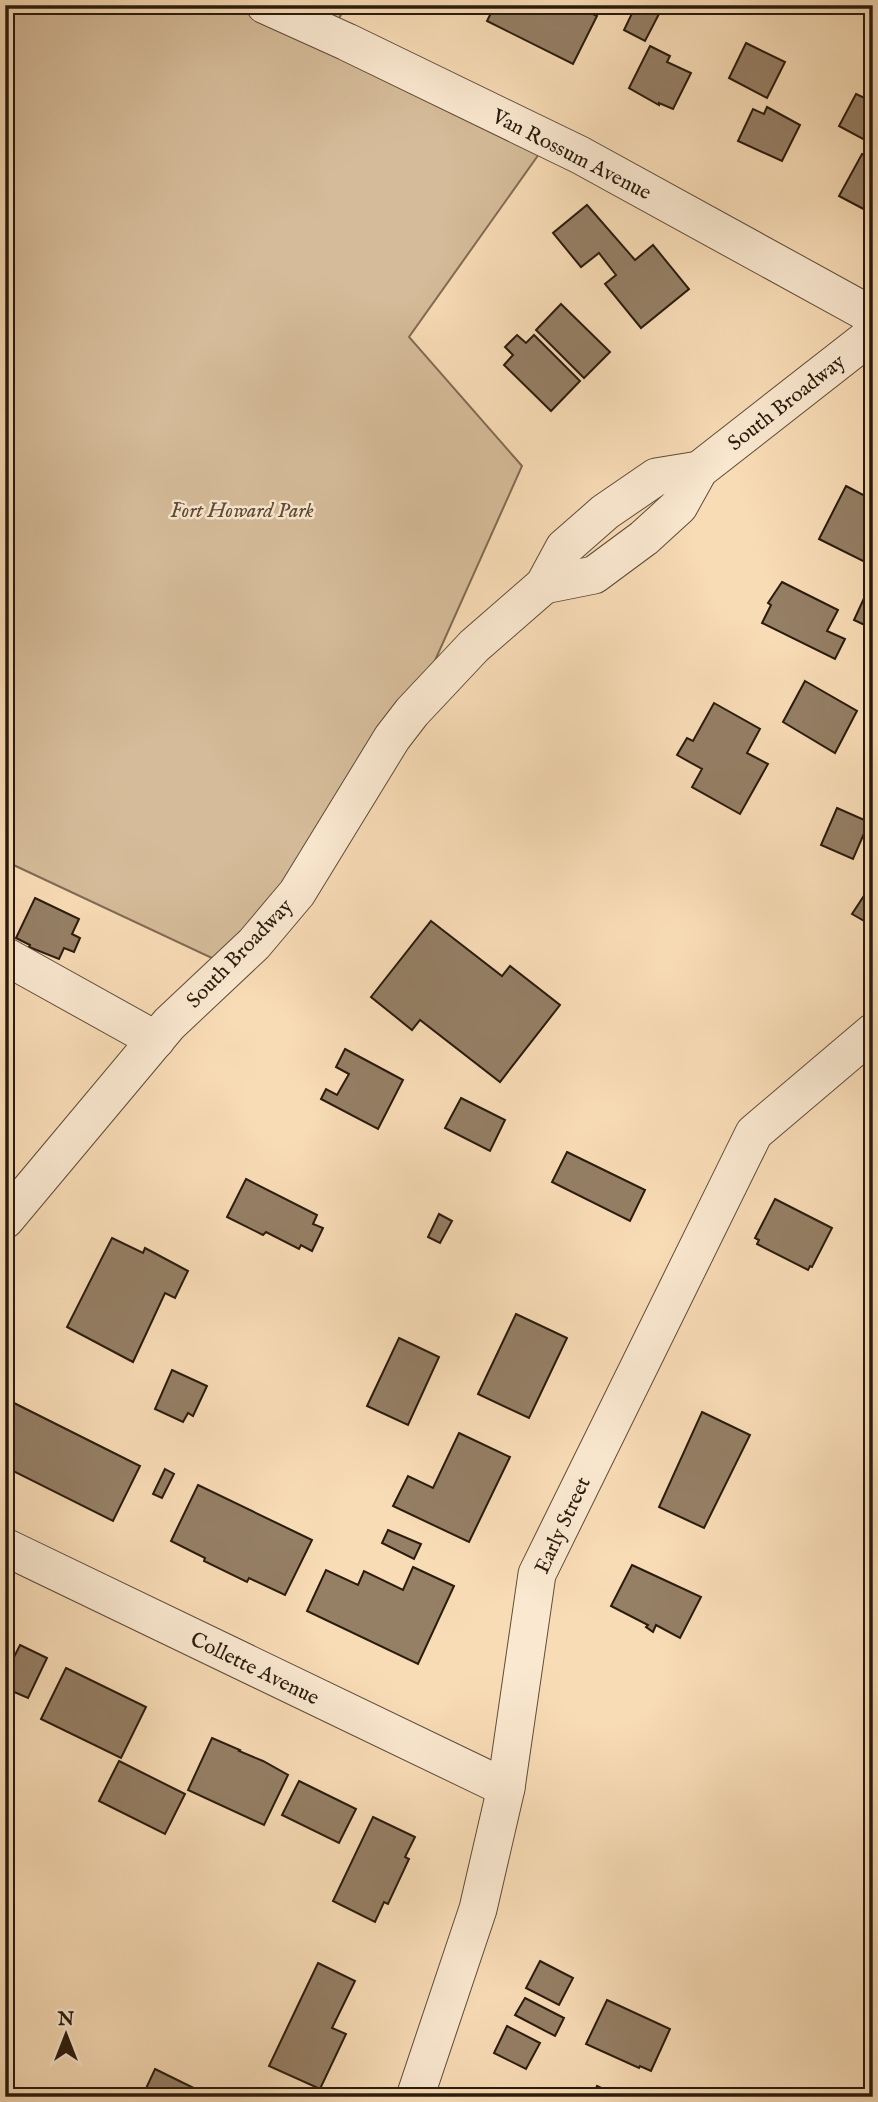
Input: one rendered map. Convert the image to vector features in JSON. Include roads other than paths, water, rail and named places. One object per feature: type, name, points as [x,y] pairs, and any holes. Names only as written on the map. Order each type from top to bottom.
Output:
[{"type":"street","name":"Van Rossum Avenue","points":[[265,5],[580,155],[873,316]]},
{"type":"street","name":"South Broadway","points":[[5,1220],[169,1024],[254,944],[297,893],[375,764],[412,712],[474,646],[544,585],[564,548],[619,502],[656,477],[699,470],[873,334]]},
{"type":"street","points":[[5,956],[156,1040]]},
{"type":"street","name":"Early Street","points":[[415,2097],[478,1909],[506,1788],[537,1574],[754,1133],[873,1032]]},
{"type":"street","name":"Collette Avenue","points":[[5,1547],[506,1788]]},
{"type":"park label","name":"Fort Howard Park","points":[[242,510]]}]
